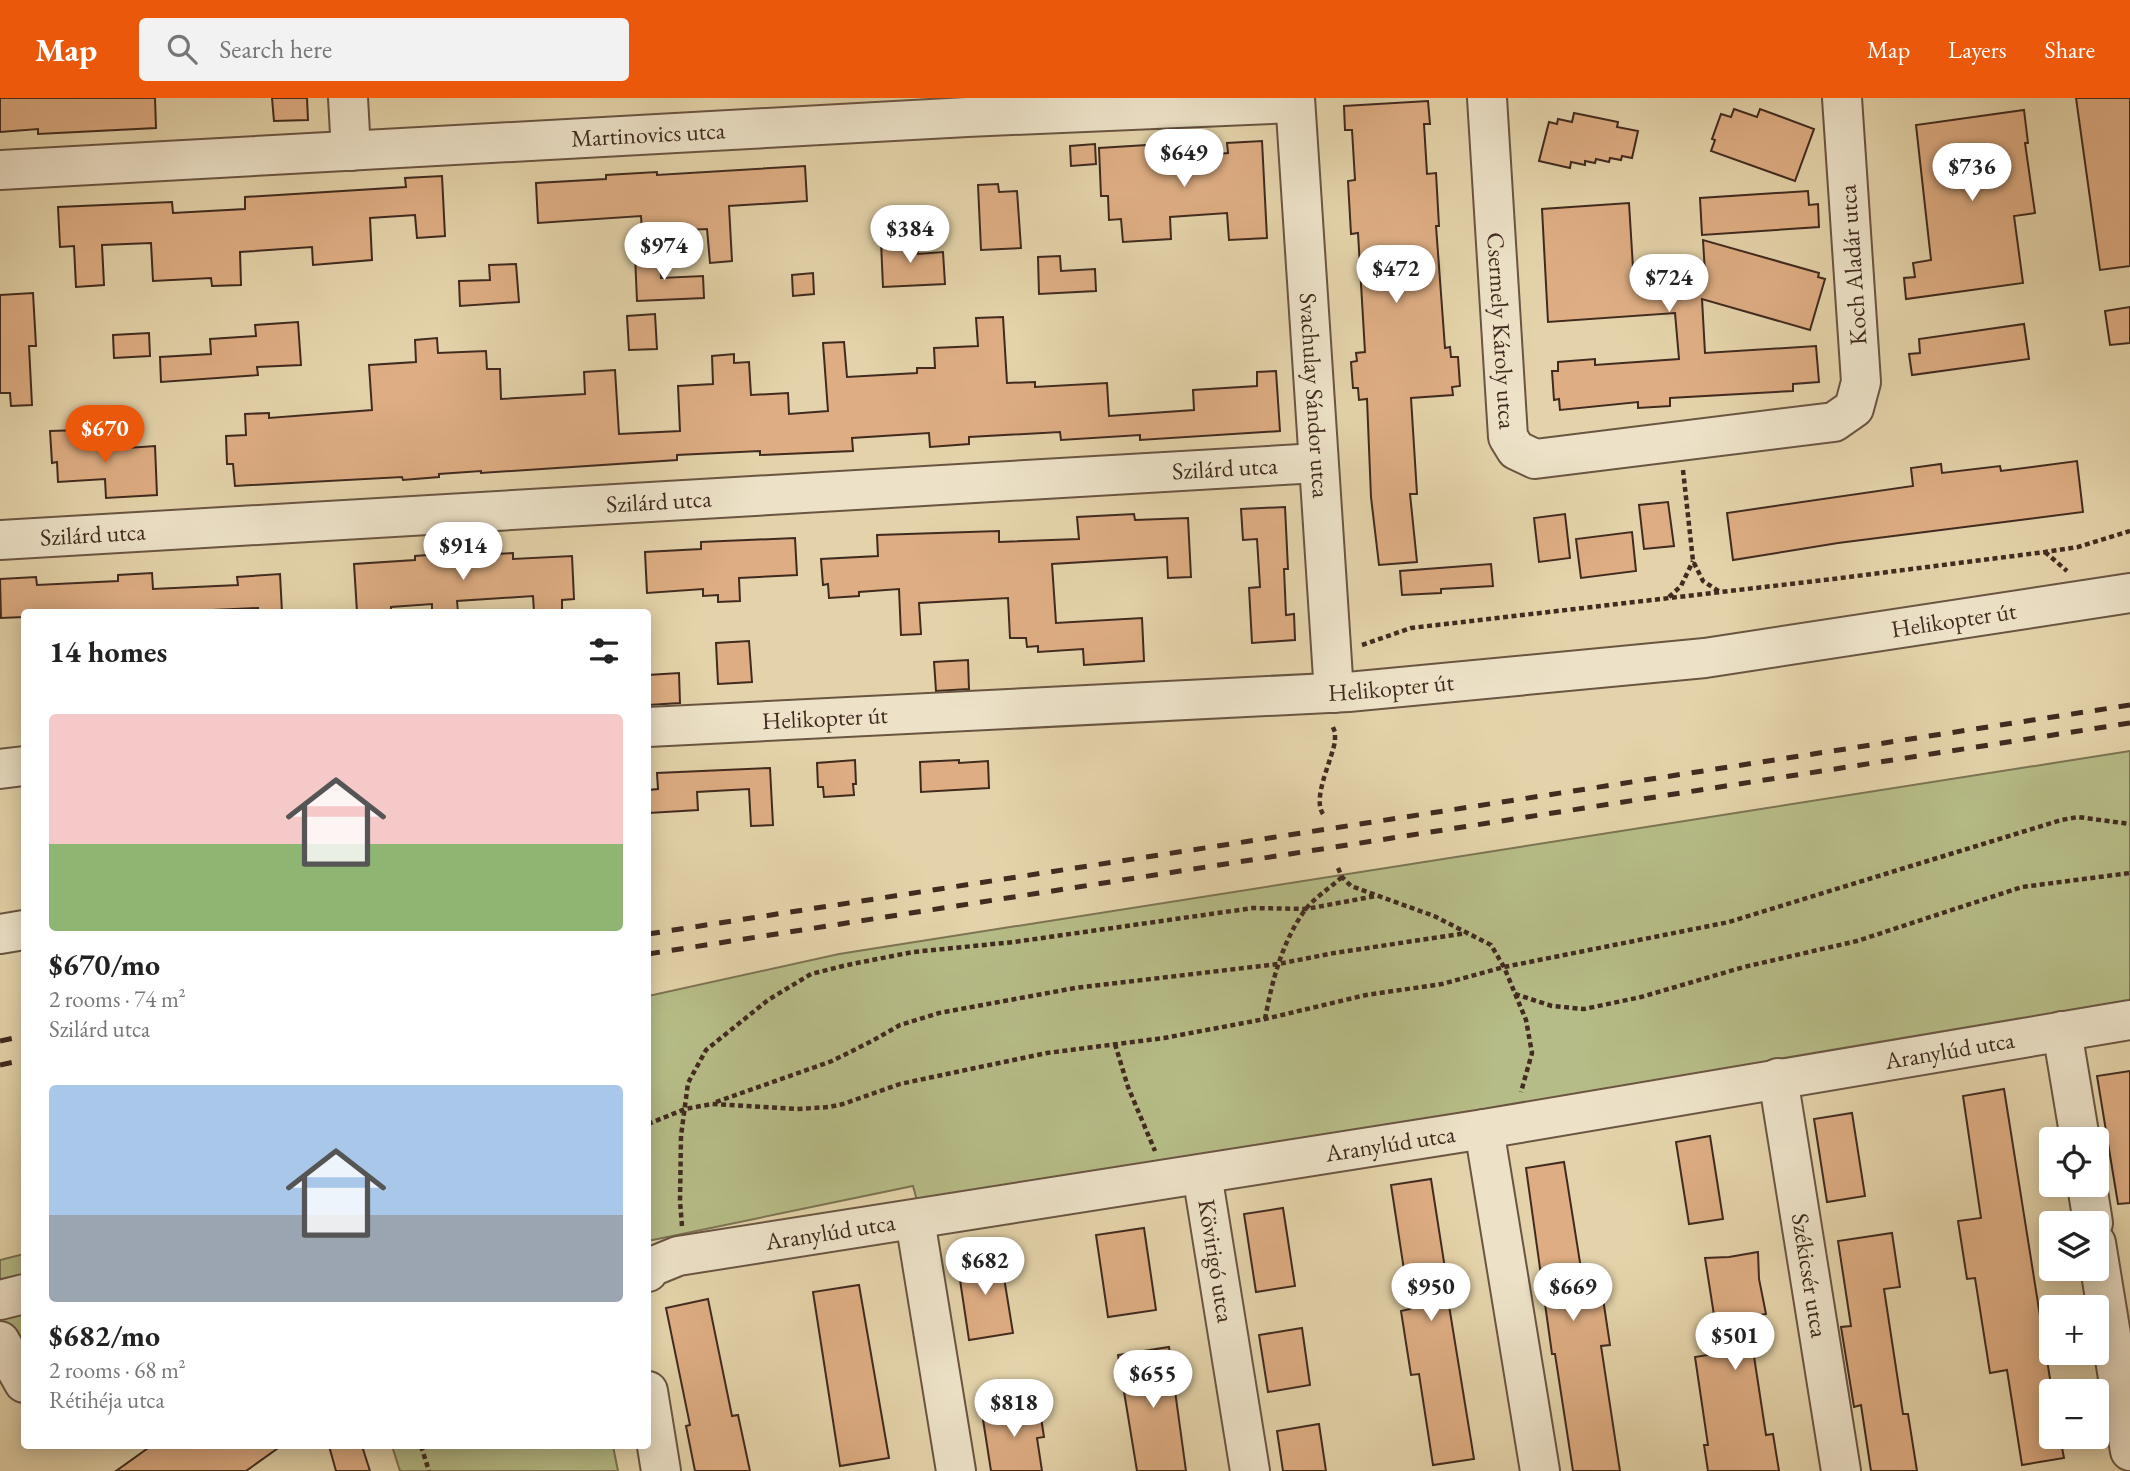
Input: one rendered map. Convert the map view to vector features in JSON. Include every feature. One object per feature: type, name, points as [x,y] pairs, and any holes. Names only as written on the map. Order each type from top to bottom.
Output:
[{"type":"street","points":[[348,98],[351,151]]},
{"type":"street","name":"Csermely Károly utca","points":[[1487,98],[1508,437],[1516,450],[1535,459],[1834,422]]},
{"type":"street","name":"Koch Aladár utca","points":[[1834,422],[1854,408],[1861,382],[1842,98]]},
{"type":"street","name":"Martinovics utca","points":[[0,170],[351,151],[967,108],[1295,101]]},
{"type":"street","name":"Svachulay Sándor utca","points":[[1295,101],[1331,655],[1331,705]]},
{"type":"street","name":"Szilárd utca","points":[[0,540],[1318,463]]},
{"type":"street","name":"Helikopter út","points":[[651,727],[1331,705],[1704,658],[2130,593]]},
{"type":"street","points":[[0,769],[21,766]]},
{"type":"street","points":[[0,934],[21,930]]},
{"type":"street","name":"Aranylúd utca","points":[[661,1265],[915,1220],[1495,1128],[2130,1020]]},
{"type":"street","points":[[2062,1031],[2078,1127]]},
{"type":"street","name":"Székicsér utca","points":[[1778,1079],[1841,1471]]},
{"type":"street","points":[[1495,1128],[1540,1471]]},
{"type":"street","name":"Kövirigó utca","points":[[1186,1177],[1250,1471]]},
{"type":"street","points":[[915,1220],[956,1471]]},
{"type":"street","points":[[2102,1281],[2130,1451]]},
{"type":"street","points":[[0,1300],[21,1295]]},
{"type":"street","points":[[0,1341],[21,1377]]},
{"type":"street","points":[[0,1392],[21,1383]]},
{"type":"street","points":[[651,1409],[661,1471]]},
{"type":"path","points":[[1680,442],[1693,561],[1703,581],[1720,593]]},
{"type":"path","points":[[1331,655],[1411,628],[1720,593],[2078,547],[2130,531]]},
{"type":"path","points":[[1667,598],[1681,586],[1693,561]]},
{"type":"path","points":[[1323,814],[1319,808],[1319,797],[1335,741],[1331,705]]},
{"type":"path","points":[[712,1104],[797,1109],[829,1107],[900,1084],[962,1070],[1265,1018],[1366,995],[1442,984],[1504,967],[1729,922],[2061,820],[2078,817],[2130,824]]},
{"type":"path","points":[[1338,869],[1351,886],[1434,916],[1491,945],[1516,994],[1532,1053],[1519,1100],[1495,1128]]},
{"type":"path","points":[[1516,994],[1552,1006],[1584,1009],[1641,997],[1744,967],[1857,941],[2022,887],[2130,873]]},
{"type":"path","points":[[1265,1018],[1278,964],[1292,933],[1306,909],[1342,877]]},
{"type":"path","points":[[661,1265],[680,1201],[681,1136],[688,1083],[706,1051],[768,1000],[811,974],[926,951],[1014,942],[1242,909],[1306,909],[1376,896]]},
{"type":"path","points":[[651,1123],[685,1109],[712,1104],[821,1065],[900,1025],[939,1013],[1076,988],[1278,964],[1468,933]]},
{"type":"path","points":[[1115,1044],[1143,1125],[1186,1177]]},
{"type":"path","points":[[422,1449],[429,1471]]},
{"type":"green space","points":[[2130,751],[2130,1005],[919,1208],[913,1186],[651,1240],[651,995],[839,954]]},
{"type":"green space","points":[[21,1255],[21,1348],[0,1353],[0,1260]]},
{"type":"green space","points":[[393,1449],[614,1449],[618,1471],[400,1471]]},
{"type":"building","points":[[0,98],[155,98],[156,128],[38,134],[38,129],[0,132]]},
{"type":"building","points":[[272,98],[307,98],[308,120],[274,121]]},
{"type":"building","points":[[2076,98],[2130,98],[2130,266],[2100,270]]},
{"type":"building","points":[[1428,101],[1430,124],[1424,124],[1427,174],[1436,173],[1439,226],[1436,226],[1445,348],[1450,347],[1451,357],[1458,357],[1460,386],[1452,387],[1453,395],[1411,398],[1417,494],[1410,494],[1417,562],[1379,565],[1371,497],[1367,399],[1359,400],[1358,388],[1353,388],[1351,362],[1357,361],[1356,353],[1365,352],[1358,233],[1351,234],[1348,181],[1355,180],[1352,130],[1345,130],[1344,106]]},
{"type":"building","points":[[1734,109],[1757,117],[1760,109],[1814,129],[1795,181],[1711,151],[1715,140],[1712,139],[1721,114],[1731,117]]},
{"type":"building","points":[[2024,110],[2028,143],[2025,143],[2035,213],[2014,216],[2023,283],[1906,299],[1904,278],[1915,277],[1913,263],[1931,260],[1916,125]]},
{"type":"building","points":[[1574,113],[1618,122],[1617,127],[1638,131],[1632,158],[1610,158],[1609,162],[1596,159],[1595,163],[1585,161],[1585,165],[1571,162],[1570,168],[1539,161],[1549,122],[1557,124],[1558,119],[1572,122]]},
{"type":"building","points":[[1262,141],[1267,238],[1229,240],[1227,213],[1170,217],[1171,239],[1123,242],[1121,219],[1109,220],[1108,196],[1101,196],[1099,148],[1179,143],[1180,157],[1228,153],[1227,143]]},
{"type":"building","points":[[1095,144],[1096,164],[1071,166],[1070,146]]},
{"type":"building","points":[[805,166],[807,201],[729,206],[732,261],[710,263],[707,229],[642,232],[641,216],[538,223],[536,183],[606,179],[606,175],[657,172],[657,175]]},
{"type":"building","points":[[442,176],[445,236],[417,238],[415,215],[370,218],[372,260],[313,265],[312,247],[240,252],[241,285],[212,286],[211,278],[153,281],[151,243],[102,245],[104,285],[76,287],[74,246],[60,247],[58,207],[172,202],[173,213],[245,209],[245,197],[406,187],[405,178]]},
{"type":"building","points":[[998,184],[999,192],[1017,191],[1021,248],[981,250],[978,185]]},
{"type":"building","points":[[1808,191],[1809,205],[1818,204],[1819,227],[1702,235],[1700,198]]},
{"type":"building","points":[[1629,203],[1634,284],[1679,280],[1678,275],[1705,273],[1703,240],[1819,273],[1818,277],[1825,279],[1810,330],[1702,299],[1705,353],[1816,346],[1819,382],[1793,384],[1793,391],[1670,398],[1670,406],[1638,408],[1638,402],[1560,410],[1559,399],[1554,400],[1552,371],[1558,371],[1558,362],[1595,359],[1595,365],[1679,359],[1675,313],[1548,322],[1542,209]]},
{"type":"building","points":[[917,239],[918,254],[943,252],[945,284],[883,287],[881,242]]},
{"type":"building","points":[[660,253],[661,278],[703,276],[704,298],[637,301],[635,255]]},
{"type":"building","points":[[1060,256],[1061,271],[1095,269],[1096,291],[1039,294],[1038,257]]},
{"type":"building","points":[[516,264],[519,302],[460,306],[459,281],[490,280],[489,265]]},
{"type":"building","points":[[813,273],[814,294],[793,296],[792,275]]},
{"type":"building","points":[[33,293],[36,346],[29,346],[32,405],[11,406],[10,393],[0,393],[0,295]]},
{"type":"building","points":[[2130,307],[2130,343],[2110,345],[2105,311]]},
{"type":"building","points":[[655,314],[657,349],[629,350],[627,316]]},
{"type":"building","points":[[1003,317],[1007,383],[1035,382],[1035,387],[1107,383],[1109,416],[1194,410],[1193,390],[1257,386],[1257,372],[1276,371],[1280,431],[1140,440],[1140,435],[1061,440],[1060,432],[969,437],[969,444],[930,447],[929,433],[852,438],[853,451],[760,455],[760,451],[677,455],[677,460],[439,474],[439,477],[403,480],[402,477],[235,486],[233,464],[227,464],[226,436],[246,435],[245,414],[269,413],[269,418],[372,410],[369,365],[416,362],[415,340],[437,338],[438,353],[486,351],[487,369],[500,369],[501,399],[585,394],[584,372],[615,370],[619,434],[680,431],[678,386],[713,384],[712,356],[734,354],[734,363],[749,362],[751,395],[788,393],[789,414],[828,411],[823,343],[844,342],[847,377],[917,373],[917,368],[935,368],[934,348],[978,346],[976,318]]},
{"type":"building","points":[[298,322],[301,365],[257,367],[258,375],[161,382],[160,357],[211,354],[210,339],[256,336],[255,325]]},
{"type":"building","points":[[2024,324],[2029,359],[1912,375],[1909,354],[1920,353],[1919,339]]},
{"type":"building","points":[[149,333],[150,356],[114,358],[113,335]]},
{"type":"building","points":[[81,430],[81,438],[97,437],[98,450],[155,446],[157,495],[106,498],[105,479],[58,482],[57,462],[52,463],[50,431]]},
{"type":"building","points":[[2077,461],[2083,512],[1838,543],[1733,560],[1727,513],[1913,486],[1911,468],[1941,464],[1942,473],[2000,466],[2001,471]]},
{"type":"building","points":[[1668,502],[1674,546],[1644,549],[1639,505]]},
{"type":"building","points":[[1285,507],[1288,569],[1284,569],[1286,615],[1294,614],[1295,640],[1252,643],[1249,588],[1260,587],[1257,539],[1243,540],[1241,509]]},
{"type":"building","points":[[1134,514],[1135,520],[1188,518],[1191,577],[1168,578],[1167,557],[1052,564],[1056,623],[1142,618],[1144,661],[1084,665],[1083,649],[1038,652],[1038,646],[1027,647],[1026,638],[1010,638],[1008,598],[919,603],[921,634],[901,635],[899,589],[859,592],[859,596],[829,598],[828,584],[823,585],[821,559],[878,556],[877,535],[999,531],[999,542],[1079,539],[1077,517]]},
{"type":"building","points":[[1565,514],[1570,558],[1539,562],[1534,518]]},
{"type":"building","points":[[1632,532],[1636,571],[1581,578],[1576,539]]},
{"type":"building","points":[[795,538],[797,575],[739,578],[740,601],[718,602],[718,595],[703,596],[703,589],[647,593],[645,552],[701,549],[701,542]]},
{"type":"building","points":[[513,553],[513,559],[572,556],[574,599],[562,600],[562,609],[534,609],[533,596],[457,601],[458,609],[432,609],[432,604],[391,609],[357,609],[354,564],[415,560],[415,556]]},
{"type":"building","points":[[1491,564],[1493,586],[1441,589],[1441,593],[1402,595],[1400,571]]},
{"type":"building","points":[[152,573],[153,589],[238,585],[237,577],[280,574],[282,609],[21,609],[21,617],[1,618],[0,579],[36,577],[37,585],[118,581],[118,575]]},
{"type":"building","points":[[749,641],[752,682],[718,684],[716,643]]},
{"type":"building","points":[[968,660],[969,689],[936,691],[934,662]]},
{"type":"building","points":[[679,673],[680,703],[651,705],[651,675]]},
{"type":"building","points":[[855,760],[854,795],[824,797],[823,787],[818,787],[817,763]]},
{"type":"building","points":[[959,760],[959,763],[988,761],[989,788],[921,792],[920,762]]},
{"type":"building","points":[[770,768],[773,825],[751,826],[749,789],[697,792],[698,810],[651,813],[651,790],[658,789],[657,773]]},
{"type":"building","points":[[2130,1071],[2130,1203],[2118,1204],[2109,1149],[2109,1127],[2105,1127],[2097,1076]]},
{"type":"building","points":[[2004,1089],[2039,1309],[2039,1365],[2048,1365],[2050,1379],[2039,1379],[2039,1449],[2062,1449],[2064,1458],[2022,1465],[2007,1370],[1990,1373],[1975,1278],[1967,1279],[1958,1221],[1981,1218],[1963,1096]]},
{"type":"building","points":[[1852,1113],[1865,1196],[1827,1202],[1814,1119]]},
{"type":"building","points":[[1710,1136],[1723,1219],[1689,1224],[1676,1142]]},
{"type":"building","points":[[1564,1162],[1582,1275],[1599,1272],[1610,1345],[1601,1346],[1620,1471],[1573,1471],[1555,1354],[1552,1354],[1526,1168]]},
{"type":"building","points":[[1431,1179],[1474,1459],[1433,1465],[1419,1374],[1411,1375],[1401,1311],[1410,1309],[1391,1185]]},
{"type":"building","points":[[1283,1208],[1295,1286],[1256,1292],[1244,1214]]},
{"type":"building","points":[[1144,1228],[1156,1310],[1108,1317],[1096,1235]]},
{"type":"building","points":[[1892,1233],[1900,1287],[1884,1289],[1903,1414],[1908,1414],[1917,1471],[1871,1471],[1861,1405],[1854,1407],[1841,1327],[1851,1326],[1838,1241]]},
{"type":"building","points":[[1758,1252],[1759,1279],[1766,1314],[1748,1317],[1766,1435],[1773,1434],[1779,1471],[1708,1471],[1704,1445],[1708,1445],[1695,1357],[1720,1353],[1705,1258]]},
{"type":"building","points":[[1000,1253],[1013,1333],[969,1340],[957,1260]]},
{"type":"building","points":[[859,1285],[889,1458],[840,1466],[813,1292]]},
{"type":"building","points":[[708,1299],[732,1416],[738,1415],[750,1471],[695,1471],[686,1426],[690,1425],[666,1308]]},
{"type":"building","points":[[1302,1328],[1310,1385],[1268,1392],[1259,1335]]},
{"type":"building","points":[[1169,1347],[1186,1471],[1137,1471],[1118,1355]]},
{"type":"building","points":[[1039,1404],[1044,1437],[1037,1438],[1042,1471],[991,1471],[982,1413]]},
{"type":"building","points":[[1319,1424],[1326,1471],[1283,1471],[1277,1431]]},
{"type":"building","points":[[147,1449],[277,1449],[246,1471],[116,1471]]},
{"type":"building","points":[[330,1449],[363,1449],[370,1471],[336,1471]]},
{"type":"railway","points":[[651,934],[2130,705]]},
{"type":"railway","points":[[651,954],[2130,723]]},
{"type":"railway","points":[[0,1041],[21,1037]]},
{"type":"railway","points":[[0,1065],[21,1061]]}]
